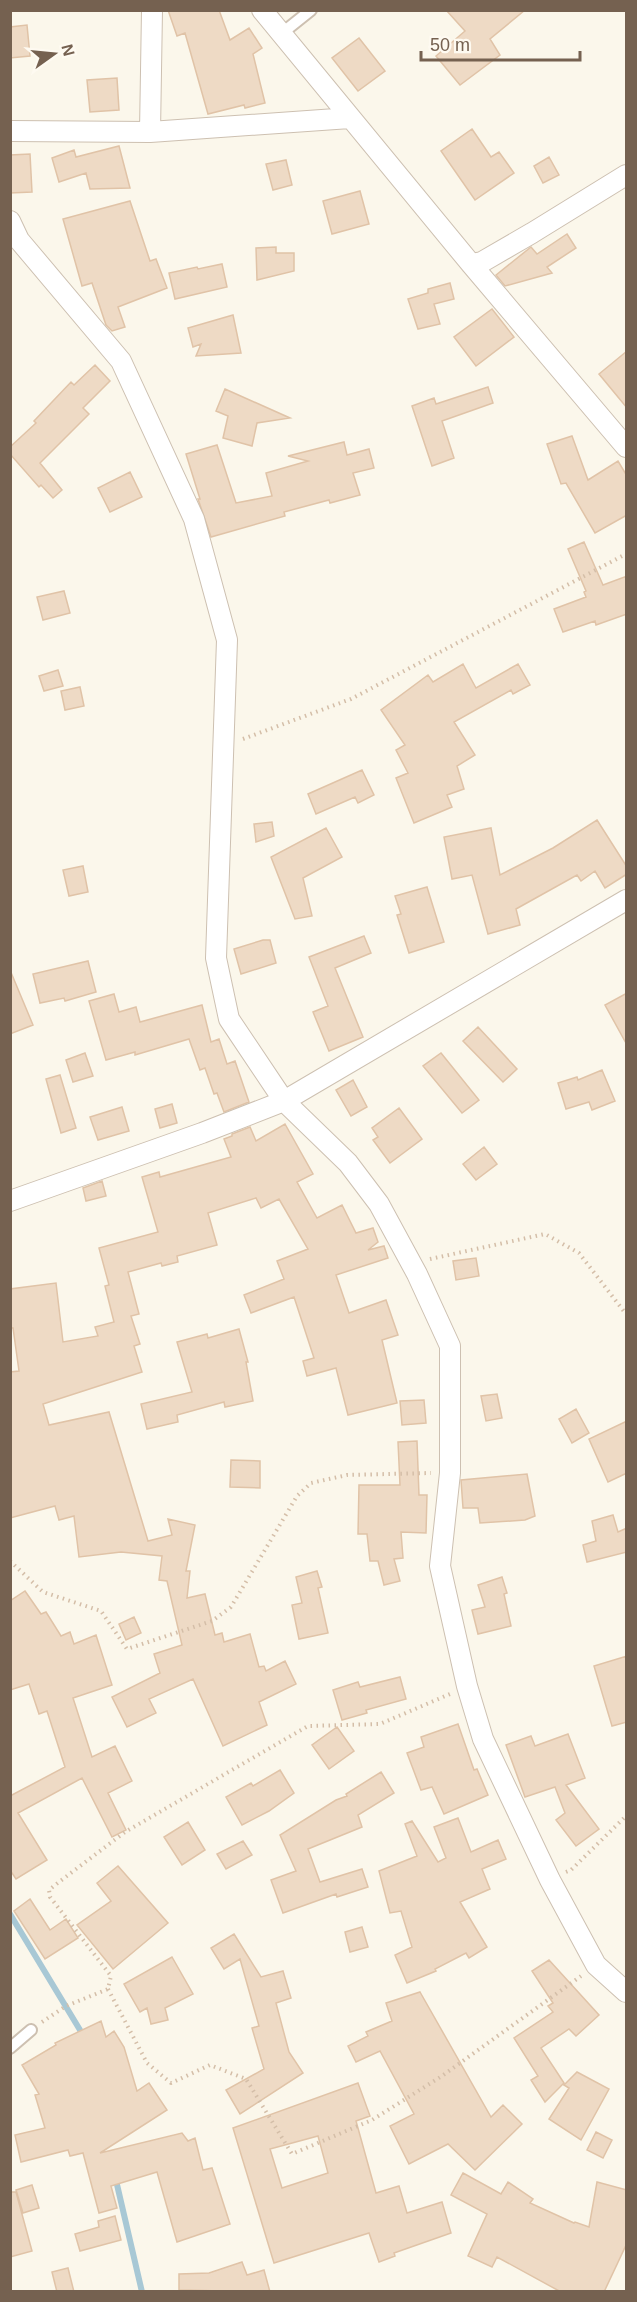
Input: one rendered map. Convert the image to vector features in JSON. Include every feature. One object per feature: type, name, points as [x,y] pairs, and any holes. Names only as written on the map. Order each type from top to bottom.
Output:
[{"type":"street","points":[[150,132],[152,10]]},
{"type":"street","points":[[262,10],[471,264],[627,447]]},
{"type":"street","points":[[10,131],[150,132],[350,118]]},
{"type":"street","points":[[471,264],[482,262],[627,175]]},
{"type":"street","points":[[10,221],[19,240],[121,361],[194,519],[227,640],[216,958],[229,1019],[284,1101],[348,1163],[379,1204],[411,1263],[450,1346],[450,1473],[440,1566],[467,1686],[483,1739],[550,1880],[596,1965],[627,1992]]},
{"type":"street","points":[[10,1201],[202,1133],[284,1101],[627,900]]},
{"type":"lane","points":[[281,34],[310,10]]},
{"type":"lane","points":[[10,2048],[32,2030]]},
{"type":"path","points":[[223,746],[351,699],[627,554]]},
{"type":"path","points":[[411,1263],[545,1234],[579,1254],[627,1314]]},
{"type":"path","points":[[10,1560],[43,1592],[101,1611],[127,1649],[212,1621],[231,1607],[297,1496],[311,1483],[347,1475],[450,1473]]},
{"type":"path","points":[[467,1686],[380,1724],[309,1726],[125,1832],[49,1890],[50,1897],[111,1976],[108,1989],[147,2063],[171,2083],[210,2065],[246,2079],[292,2154],[372,2120],[442,2076],[596,1965]]},
{"type":"path","points":[[550,1880],[571,1870],[627,1816]]},
{"type":"path","points":[[32,2030],[66,2006],[108,1989]]},
{"type":"building","points":[[168,10],[219,10],[230,40],[249,28],[262,48],[253,54],[265,103],[245,108],[244,105],[208,114],[185,33],[177,36]]},
{"type":"building","points":[[446,10],[525,10],[490,39],[500,55],[460,85],[436,56],[465,31]]},
{"type":"building","points":[[27,25],[30,56],[10,58],[10,27]]},
{"type":"building","points":[[359,38],[385,71],[358,91],[332,58]]},
{"type":"building","points":[[117,78],[119,110],[90,112],[87,80]]},
{"type":"building","points":[[472,129],[491,157],[499,152],[514,173],[475,200],[441,151]]},
{"type":"building","points":[[119,146],[130,188],[90,189],[86,173],[59,182],[52,158],[74,150],[76,157]]},
{"type":"building","points":[[30,154],[32,192],[10,193],[10,155]]},
{"type":"building","points":[[549,157],[559,175],[543,183],[534,166]]},
{"type":"building","points":[[286,160],[292,185],[273,190],[266,164]]},
{"type":"building","points":[[360,191],[369,224],[332,234],[323,201]]},
{"type":"building","points":[[130,201],[150,261],[156,259],[167,288],[118,307],[125,327],[112,331],[106,325],[92,283],[82,286],[63,219]]},
{"type":"building","points":[[567,234],[576,248],[547,267],[552,273],[505,286],[496,275],[531,247],[537,254]]},
{"type":"building","points":[[276,247],[276,253],[294,253],[294,271],[257,280],[256,248]]},
{"type":"building","points":[[222,264],[227,287],[175,299],[169,273]]},
{"type":"building","points":[[450,283],[454,299],[434,304],[440,324],[418,329],[408,299],[428,293],[428,289]]},
{"type":"building","points":[[492,309],[514,337],[476,366],[454,337]]},
{"type":"building","points":[[233,315],[241,353],[196,356],[201,344],[193,347],[188,328]]},
{"type":"building","points":[[627,351],[627,408],[599,374]]},
{"type":"building","points":[[95,365],[110,381],[83,408],[89,414],[40,463],[62,490],[53,498],[41,485],[39,487],[10,454],[10,447],[36,423],[34,421],[71,382],[74,385]]},
{"type":"building","points":[[488,387],[493,403],[442,421],[454,458],[432,466],[412,406],[434,398],[436,404]]},
{"type":"building","points":[[225,389],[290,418],[257,423],[252,446],[223,438],[228,416],[216,411]]},
{"type":"building","points":[[572,436],[588,480],[618,461],[627,476],[627,515],[595,533],[566,483],[561,484],[547,444]]},
{"type":"building","points":[[344,442],[347,455],[369,449],[374,468],[353,473],[360,495],[330,503],[329,500],[284,512],[285,516],[211,537],[186,454],[217,445],[236,503],[272,496],[266,473],[308,461],[288,456]]},
{"type":"building","points":[[130,472],[142,497],[110,512],[98,488]]},
{"type":"building","points":[[584,542],[603,585],[627,576],[627,614],[596,625],[595,621],[563,632],[554,609],[586,597],[584,592],[586,591],[568,549]]},
{"type":"building","points":[[64,591],[70,613],[43,620],[37,597]]},
{"type":"building","points":[[463,664],[476,688],[518,664],[530,685],[513,694],[511,690],[454,722],[475,755],[457,766],[464,789],[447,795],[452,807],[414,823],[396,778],[408,773],[396,750],[405,745],[381,710],[428,675],[433,682]]},
{"type":"building","points":[[58,670],[63,686],[44,691],[39,676]]},
{"type":"building","points":[[80,687],[84,706],[65,710],[61,691]]},
{"type":"building","points":[[362,770],[374,795],[358,803],[355,797],[316,814],[308,794]]},
{"type":"building","points":[[597,820],[627,867],[627,874],[605,888],[595,871],[581,881],[577,875],[516,909],[520,925],[488,934],[472,875],[452,879],[444,837],[491,828],[500,875],[553,848]]},
{"type":"building","points":[[272,822],[274,836],[256,842],[254,824]]},
{"type":"building","points":[[326,828],[342,857],[303,878],[312,916],[295,919],[271,857]]},
{"type":"building","points":[[83,866],[88,892],[69,896],[63,870]]},
{"type":"building","points":[[427,887],[444,942],[409,953],[397,915],[401,914],[395,896]]},
{"type":"building","points":[[364,936],[371,953],[335,968],[363,1037],[329,1051],[313,1012],[328,1006],[309,957]]},
{"type":"building","points":[[270,940],[276,963],[241,974],[234,949]]},
{"type":"building","points":[[88,961],[96,992],[65,1001],[64,998],[40,1003],[33,974]]},
{"type":"building","points":[[10,970],[33,1025],[10,1034]]},
{"type":"building","points":[[627,993],[627,1045],[605,1005]]},
{"type":"building","points":[[114,994],[119,1012],[136,1007],[140,1022],[202,1005],[211,1042],[219,1039],[227,1064],[235,1061],[249,1102],[224,1112],[217,1093],[214,1094],[205,1068],[200,1070],[189,1039],[135,1055],[135,1052],[106,1060],[89,1001]]},
{"type":"building","points":[[478,1027],[517,1069],[503,1082],[463,1041]]},
{"type":"building","points":[[85,1053],[93,1076],[73,1082],[66,1060]]},
{"type":"building","points":[[441,1053],[479,1100],[462,1113],[423,1066]]},
{"type":"building","points":[[602,1070],[615,1101],[592,1110],[589,1102],[566,1109],[558,1083],[577,1077],[578,1080]]},
{"type":"building","points":[[60,1075],[76,1128],[61,1133],[46,1079]]},
{"type":"building","points":[[353,1080],[367,1107],[351,1116],[336,1090]]},
{"type":"building","points":[[172,1104],[177,1123],[160,1128],[155,1109]]},
{"type":"building","points":[[122,1107],[129,1131],[98,1140],[90,1117]]},
{"type":"building","points":[[399,1108],[422,1139],[390,1163],[373,1140],[378,1137],[372,1128]]},
{"type":"building","points":[[285,1124],[313,1174],[297,1182],[317,1218],[342,1205],[356,1233],[373,1228],[378,1242],[368,1250],[384,1246],[388,1258],[336,1275],[349,1313],[386,1300],[398,1335],[382,1340],[397,1403],[348,1415],[336,1368],[307,1376],[303,1361],[314,1358],[294,1297],[251,1313],[244,1295],[284,1279],[277,1261],[308,1249],[279,1199],[261,1208],[256,1198],[208,1213],[217,1245],[177,1256],[178,1262],[162,1266],[161,1263],[128,1272],[139,1314],[131,1316],[140,1344],[134,1346],[142,1372],[43,1404],[49,1425],[109,1412],[148,1541],[172,1535],[168,1519],[195,1525],[186,1571],[190,1571],[187,1598],[205,1594],[215,1635],[222,1633],[224,1642],[250,1634],[259,1667],[264,1666],[266,1671],[285,1661],[296,1684],[259,1702],[267,1725],[223,1746],[193,1679],[149,1699],[156,1713],[127,1727],[112,1697],[160,1673],[154,1654],[182,1645],[167,1581],[159,1580],[162,1556],[121,1552],[79,1557],[74,1516],[59,1520],[55,1506],[10,1518],[10,1372],[19,1371],[13,1328],[10,1328],[10,1289],[56,1283],[63,1342],[98,1336],[95,1327],[114,1322],[105,1286],[109,1285],[99,1248],[158,1232],[142,1177],[159,1172],[160,1177],[231,1157],[224,1139],[232,1134],[250,1127],[256,1141]]},
{"type":"building","points":[[484,1147],[497,1164],[476,1180],[463,1164]]},
{"type":"building","points":[[102,1181],[106,1196],[86,1201],[83,1188]]},
{"type":"building","points":[[476,1258],[479,1276],[456,1280],[453,1261]]},
{"type":"building","points":[[239,1329],[248,1362],[246,1362],[253,1401],[225,1407],[224,1402],[177,1415],[178,1422],[147,1429],[141,1404],[192,1392],[177,1342],[207,1334],[208,1338]]},
{"type":"building","points":[[497,1394],[502,1418],[486,1421],[481,1396]]},
{"type":"building","points":[[424,1400],[426,1423],[402,1425],[400,1401]]},
{"type":"building","points":[[576,1409],[589,1433],[572,1443],[559,1419]]},
{"type":"building","points":[[627,1421],[627,1473],[608,1482],[589,1439]]},
{"type":"building","points":[[417,1441],[419,1495],[427,1495],[426,1533],[401,1532],[403,1558],[394,1559],[400,1581],[384,1585],[378,1561],[370,1561],[367,1534],[358,1534],[359,1485],[400,1485],[398,1442]]},
{"type":"building","points":[[231,1460],[260,1461],[260,1488],[230,1487]]},
{"type":"building","points":[[527,1474],[535,1516],[525,1520],[480,1523],[478,1508],[463,1508],[461,1480]]},
{"type":"building","points":[[613,1515],[618,1532],[627,1528],[627,1552],[587,1562],[583,1545],[596,1541],[592,1521]]},
{"type":"building","points":[[317,1571],[322,1587],[318,1588],[328,1633],[299,1639],[292,1605],[302,1603],[296,1577]]},
{"type":"building","points":[[502,1577],[507,1593],[504,1594],[511,1626],[478,1634],[472,1610],[485,1607],[478,1585]]},
{"type":"building","points":[[25,1591],[41,1614],[46,1612],[61,1636],[70,1632],[74,1644],[96,1635],[112,1685],[73,1698],[92,1757],[115,1746],[132,1781],[108,1793],[126,1830],[112,1837],[82,1778],[18,1813],[47,1860],[16,1879],[10,1870],[10,1796],[65,1767],[47,1711],[39,1714],[29,1684],[10,1690],[10,1601]]},
{"type":"building","points":[[134,1617],[141,1633],[126,1640],[119,1624]]},
{"type":"building","points":[[627,1656],[627,1722],[612,1726],[594,1666]]},
{"type":"building","points":[[400,1677],[406,1699],[366,1710],[367,1713],[342,1720],[333,1690],[358,1682],[360,1687]]},
{"type":"building","points":[[458,1724],[474,1770],[477,1769],[488,1795],[444,1814],[432,1787],[421,1790],[407,1753],[424,1747],[421,1737]]},
{"type":"building","points":[[337,1727],[354,1751],[329,1769],[312,1745]]},
{"type":"building","points":[[568,1734],[585,1778],[566,1785],[599,1829],[576,1846],[556,1820],[565,1813],[555,1787],[525,1797],[506,1745],[531,1736],[535,1746]]},
{"type":"building","points":[[280,1770],[294,1793],[269,1811],[242,1825],[226,1797],[251,1783],[253,1786]]},
{"type":"building","points":[[381,1772],[394,1793],[358,1815],[362,1827],[308,1849],[320,1882],[362,1869],[368,1887],[337,1897],[336,1894],[283,1913],[271,1880],[296,1871],[280,1835],[336,1800],[347,1796],[346,1794]]},
{"type":"building","points":[[458,1818],[471,1852],[498,1840],[506,1859],[482,1869],[490,1889],[460,1902],[487,1947],[469,1958],[466,1953],[435,1969],[436,1971],[407,1983],[395,1955],[412,1947],[401,1911],[390,1913],[379,1871],[417,1856],[405,1824],[412,1821],[438,1862],[446,1858],[434,1827]]},
{"type":"building","points":[[188,1822],[205,1850],[182,1865],[164,1837]]},
{"type":"building","points":[[243,1841],[252,1855],[226,1869],[217,1854]]},
{"type":"building","points":[[118,1866],[168,1923],[113,1969],[77,1925],[111,1901],[97,1883]]},
{"type":"building","points":[[30,1899],[50,1930],[66,1919],[78,1938],[45,1959],[14,1911]]},
{"type":"building","points":[[362,1927],[368,1947],[350,1952],[345,1932]]},
{"type":"building","points":[[234,1934],[261,1977],[283,1971],[291,1998],[276,2003],[289,2052],[303,2073],[240,2114],[226,2090],[264,2069],[252,2028],[259,2026],[240,1959],[224,1969],[211,1948]]},
{"type":"building","points":[[172,1957],[193,1994],[165,2008],[168,2020],[151,2024],[147,2008],[140,2012],[124,1984]]},
{"type":"building","points":[[549,1960],[599,2015],[576,2036],[569,2029],[541,2048],[564,2083],[545,2102],[531,2080],[538,2076],[514,2038],[553,2012],[548,2006],[553,2003],[532,1971]]},
{"type":"building","points":[[420,1992],[491,2117],[503,2105],[522,2124],[475,2170],[448,2144],[409,2164],[390,2126],[414,2114],[380,2051],[356,2062],[348,2046],[368,2036],[366,2032],[392,2021],[386,2003]]},
{"type":"building","points":[[101,2021],[106,2037],[114,2031],[124,2047],[137,2091],[149,2083],[167,2110],[100,2153],[182,2133],[188,2141],[195,2138],[203,2170],[212,2168],[230,2224],[177,2242],[157,2172],[111,2186],[117,2208],[99,2213],[83,2153],[70,2156],[68,2150],[21,2162],[15,2135],[45,2128],[35,2095],[39,2094],[22,2065],[56,2045],[55,2043]]},
{"type":"building","points":[[577,2072],[609,2089],[581,2140],[549,2119],[569,2088],[564,2085]]},
{"type":"building","points":[[358,2083],[370,2116],[356,2121],[376,2193],[399,2186],[407,2213],[442,2202],[451,2233],[394,2253],[395,2256],[379,2262],[369,2233],[274,2263],[233,2128]],"holes":[[[318,2136],[328,2173],[282,2188],[270,2149]]]},
{"type":"building","points":[[596,2132],[612,2140],[603,2158],[587,2150]]},
{"type":"building","points":[[463,2173],[501,2194],[508,2182],[533,2199],[530,2203],[574,2223],[589,2227],[597,2182],[627,2190],[627,2243],[604,2292],[561,2292],[497,2257],[492,2267],[468,2256],[487,2214],[451,2195]]},
{"type":"building","points":[[32,2185],[39,2208],[23,2213],[16,2190]]},
{"type":"building","points":[[10,2192],[16,2192],[32,2251],[10,2257]]},
{"type":"building","points":[[115,2216],[121,2240],[80,2251],[75,2234],[99,2227],[98,2221]]},
{"type":"building","points":[[242,2262],[247,2275],[264,2270],[270,2292],[179,2290],[179,2274],[209,2273]]},
{"type":"building","points":[[68,2268],[74,2292],[57,2292],[52,2272]]},
{"type":"waterway","points":[[10,1914],[80,2030],[82,2038]]},
{"type":"waterway","points":[[115,2176],[142,2292]]}]
